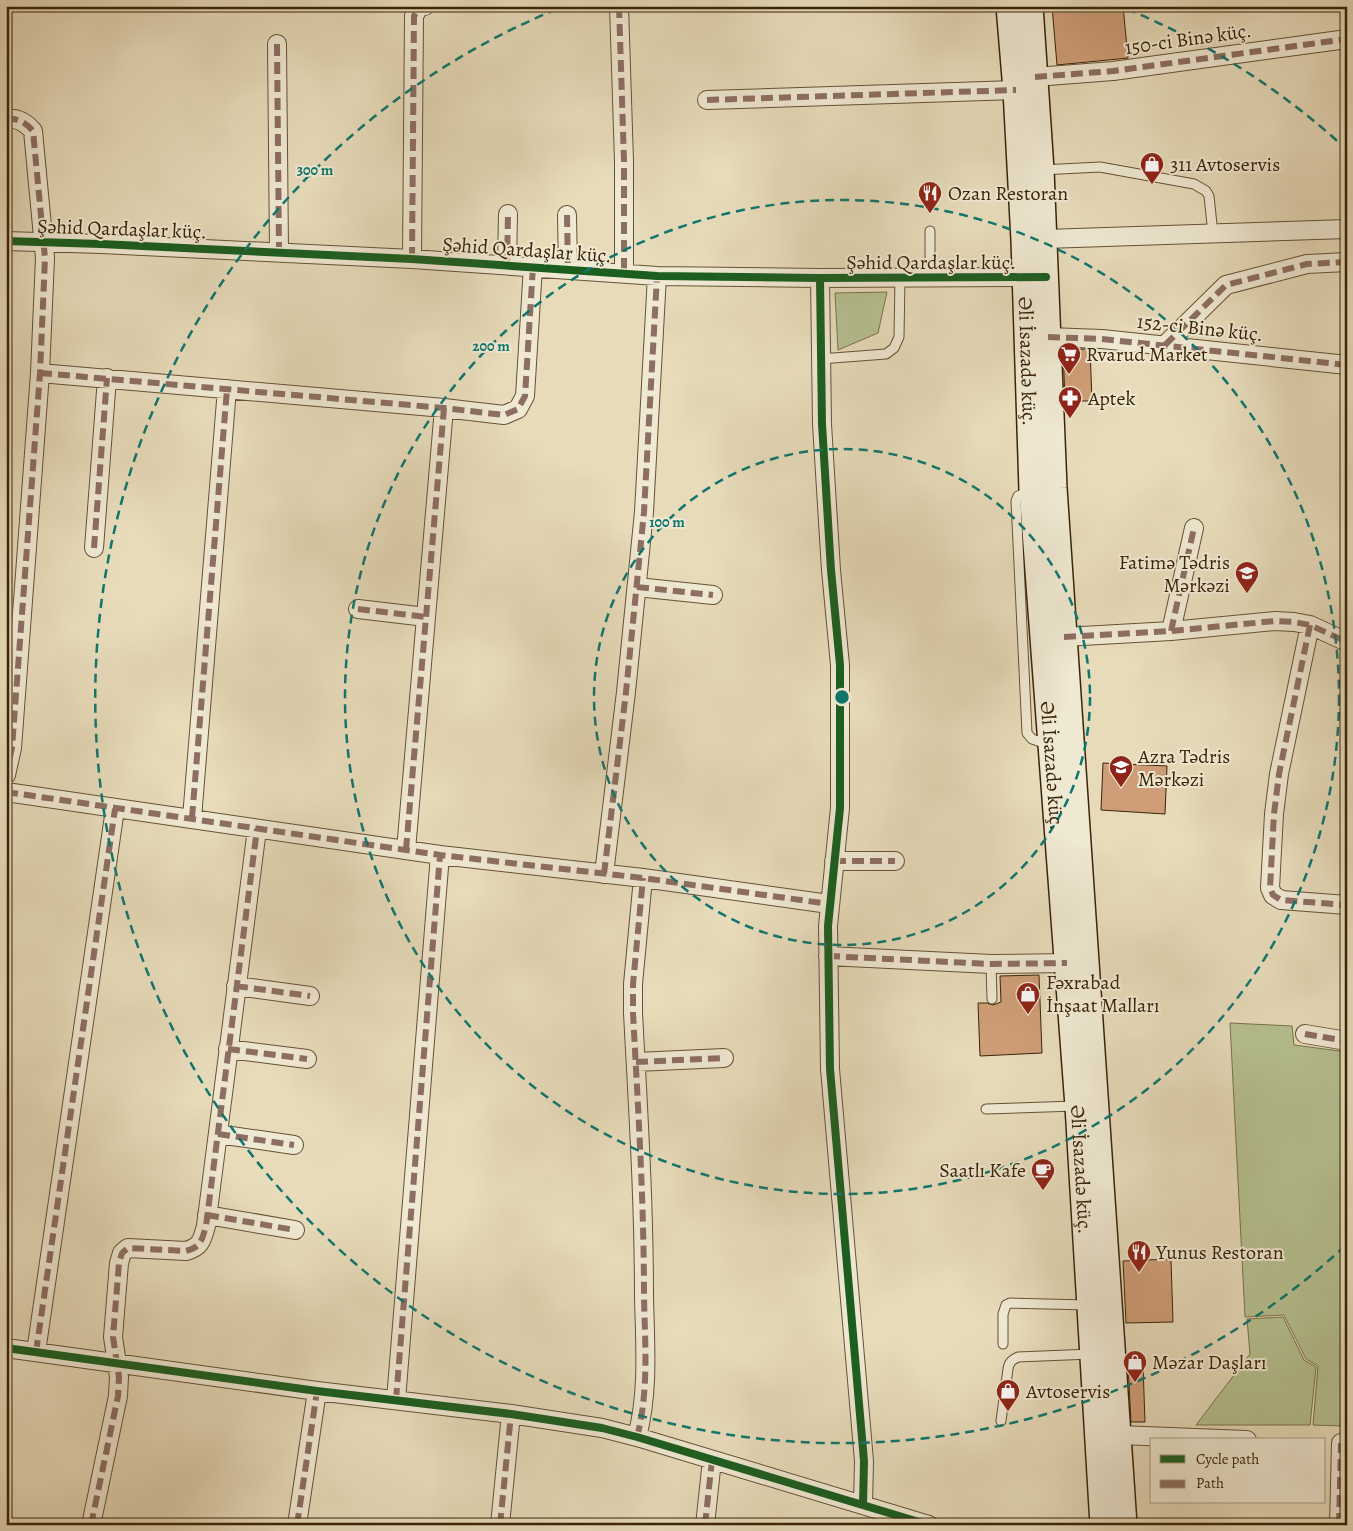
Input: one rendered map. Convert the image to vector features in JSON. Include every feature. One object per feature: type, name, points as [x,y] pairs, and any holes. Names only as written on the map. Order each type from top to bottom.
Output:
[{"type":"main road","name":"Əli İsazadə küç.","points":[[1010,6],[1041,170],[1034,239]]},
{"type":"main road","name":"Əli İsazadə küç.","points":[[1030,6],[1026,84],[1035,277],[1032,490],[1050,745],[1076,963],[1108,1436],[1103,1525]]},
{"type":"main road","name":"Əli İsazadə küç.","points":[[1035,277],[1048,337],[1054,488],[1064,637],[1076,963],[1078,1106],[1093,1354],[1124,1525]]},
{"type":"street","points":[[412,259],[414,16],[420,7],[425,6]]},
{"type":"street","points":[[619,6],[624,161],[624,274]]},
{"type":"street","name":"150-ci Binə küç.","points":[[706,100],[1026,84],[1347,40]]},
{"type":"street","points":[[277,44],[279,252]]},
{"type":"street","points":[[6,119],[14,118],[25,122],[33,131],[45,258],[40,373],[13,738],[6,775]]},
{"type":"street","points":[[507,265],[508,214]]},
{"type":"street","points":[[568,215],[568,269]]},
{"type":"street","points":[[1034,239],[1347,229]]},
{"type":"street","name":"Şəhid Qardaşlar küç.","points":[[6,241],[412,259],[657,276],[820,278],[1035,277]]},
{"type":"street","points":[[1165,345],[1226,285],[1307,264],[1347,262]]},
{"type":"street","points":[[40,373],[504,414],[518,409],[525,396],[533,266]]},
{"type":"street","points":[[604,874],[644,512],[657,276]]},
{"type":"street","points":[[820,278],[822,424],[831,570],[840,665],[840,808],[829,904],[830,1069],[864,1461],[863,1505]]},
{"type":"street","name":"152-ci Binə küç.","points":[[1048,337],[1102,339],[1347,364]]},
{"type":"street","points":[[94,548],[107,378]]},
{"type":"street","points":[[192,818],[227,389]]},
{"type":"street","points":[[406,850],[444,408]]},
{"type":"street","points":[[1170,631],[1194,528]]},
{"type":"street","points":[[637,587],[713,595]]},
{"type":"street","points":[[358,609],[426,617]]},
{"type":"street","points":[[1064,637],[1170,631],[1274,621],[1310,625],[1347,642]]},
{"type":"street","points":[[1310,625],[1279,774],[1274,814],[1270,888],[1273,895],[1281,900],[1347,905]]},
{"type":"street","points":[[6,792],[440,855],[643,878],[829,904]]},
{"type":"street","points":[[36,1352],[115,809]]},
{"type":"street","points":[[91,1525],[118,1396],[119,1377],[113,1337],[119,1263],[122,1253],[128,1248],[186,1251],[195,1248],[202,1241],[218,1134],[257,829]]},
{"type":"street","points":[[396,1400],[440,855]]},
{"type":"street","points":[[834,861],[895,861]]},
{"type":"street","points":[[637,1437],[643,1414],[645,1375],[644,1237],[633,984],[643,878]]},
{"type":"street","points":[[828,956],[991,964],[1076,963]]},
{"type":"street","points":[[236,986],[310,996]]},
{"type":"street","points":[[1305,1034],[1347,1040]]},
{"type":"street","points":[[228,1049],[307,1059]]},
{"type":"street","points":[[636,1062],[724,1058]]},
{"type":"street","points":[[218,1134],[294,1145]]},
{"type":"street","points":[[207,1215],[295,1230]]},
{"type":"street","points":[[6,1348],[317,1391],[511,1414],[602,1428],[928,1525]]},
{"type":"street","points":[[297,1525],[317,1391]]},
{"type":"street","points":[[500,1525],[511,1414]]},
{"type":"street","points":[[1108,1436],[1178,1438]]},
{"type":"street","points":[[1337,1443],[1339,1525]]},
{"type":"street","points":[[705,1525],[712,1460]]},
{"type":"lane","points":[[1041,170],[1100,167],[1194,184],[1206,191],[1209,196],[1213,234]]},
{"type":"lane","points":[[930,231],[930,277]]},
{"type":"lane","points":[[820,359],[886,354],[894,348],[899,337],[900,278]]},
{"type":"lane","points":[[991,964],[992,999]]},
{"type":"lane","points":[[986,1108],[1078,1106]]},
{"type":"lane","points":[[1003,1344],[1003,1314],[1006,1305],[1010,1303],[1090,1305]]},
{"type":"lane","points":[[1002,1421],[1008,1369],[1012,1360],[1018,1357],[1093,1354]]},
{"type":"green space","points":[[887,292],[878,333],[838,350],[835,293]]},
{"type":"green space","points":[[1230,1023],[1292,1026],[1294,1045],[1347,1052],[1347,1380],[1345,1380],[1343,1426],[1313,1425],[1318,1366],[1306,1359],[1284,1315],[1245,1317]]},
{"type":"green space","points":[[1283,1317],[1304,1360],[1316,1367],[1310,1425],[1196,1425],[1250,1354],[1247,1319]]},
{"type":"building","points":[[1052,6],[1123,6],[1128,58],[1057,65]]},
{"type":"building","points":[[1063,349],[1090,349],[1092,401],[1065,401]]},
{"type":"building","points":[[1103,763],[1167,766],[1165,814],[1101,810]]},
{"type":"building","points":[[1039,975],[1042,1053],[980,1056],[978,1003],[993,1005],[1001,1002],[1000,976]]},
{"type":"building","points":[[1171,1259],[1173,1322],[1126,1323],[1123,1261]]},
{"type":"building","points":[[1128,1365],[1143,1365],[1145,1422],[1131,1422]]},
{"type":"marked path","points":[[412,259],[414,16],[419,7],[425,6]]},
{"type":"marked path","points":[[619,6],[624,161],[624,274]]},
{"type":"marked path","points":[[1035,77],[1113,71],[1347,39]]},
{"type":"marked path","points":[[277,44],[279,252]]},
{"type":"marked path","points":[[707,100],[1016,90]]},
{"type":"marked path","points":[[6,119],[21,121],[33,131],[45,258],[40,373],[12,748],[6,775]]},
{"type":"marked path","points":[[507,265],[508,214]]},
{"type":"marked path","points":[[567,215],[568,269]]},
{"type":"marked path","points":[[1165,345],[1226,285],[1307,264],[1347,262]]},
{"type":"marked path","points":[[40,373],[444,408],[504,415],[518,409],[525,396],[533,266]]},
{"type":"marked path","points":[[604,874],[626,692],[644,512],[657,276]]},
{"type":"marked path","points":[[1048,337],[1102,339],[1347,365]]},
{"type":"marked path","points":[[94,548],[107,378]]},
{"type":"marked path","points":[[192,818],[227,389]]},
{"type":"marked path","points":[[406,850],[444,408]]},
{"type":"marked path","points":[[1171,631],[1194,528]]},
{"type":"marked path","points":[[637,587],[713,595]]},
{"type":"marked path","points":[[358,609],[426,617]]},
{"type":"marked path","points":[[1064,637],[1171,631],[1275,621],[1310,625],[1347,642]]},
{"type":"marked path","points":[[1310,625],[1279,774],[1274,814],[1270,888],[1273,895],[1281,900],[1347,905]]},
{"type":"marked path","points":[[6,792],[440,855],[643,878],[829,904]]},
{"type":"marked path","points":[[36,1352],[115,809]]},
{"type":"marked path","points":[[91,1525],[118,1396],[119,1377],[113,1337],[119,1263],[122,1253],[128,1248],[186,1251],[198,1245],[206,1226],[257,829]]},
{"type":"marked path","points":[[396,1400],[440,855]]},
{"type":"marked path","points":[[834,861],[895,861]]},
{"type":"marked path","points":[[637,1437],[645,1385],[645,1350],[642,1190],[633,984],[643,878]]},
{"type":"marked path","points":[[828,956],[991,964],[1067,963]]},
{"type":"marked path","points":[[236,986],[310,996]]},
{"type":"marked path","points":[[1305,1034],[1347,1041]]},
{"type":"marked path","points":[[228,1049],[307,1059]]},
{"type":"marked path","points":[[636,1062],[724,1058]]},
{"type":"marked path","points":[[218,1134],[294,1145]]},
{"type":"marked path","points":[[207,1215],[295,1230]]},
{"type":"marked path","points":[[297,1525],[317,1391]]},
{"type":"marked path","points":[[500,1525],[511,1414]]},
{"type":"marked path","points":[[1339,1525],[1341,1443]]},
{"type":"marked path","points":[[705,1525],[712,1460]]},
{"type":"cycle path","points":[[6,241],[412,259],[657,276],[820,278],[1046,277]]},
{"type":"cycle path","points":[[820,278],[822,424],[831,570],[840,665],[840,808],[828,926],[830,1069],[864,1461],[863,1505]]},
{"type":"cycle path","points":[[6,1348],[317,1391],[511,1414],[602,1428],[929,1525]]},
{"type":"place","name":"311 Avtoservis","points":[[1152,185]]},
{"type":"place","name":"Ozan Restoran","points":[[930,214]]},
{"type":"place","name":"Rvarud Market","points":[[1069,375]]},
{"type":"place","name":"Aptek","points":[[1070,419]]},
{"type":"place","name":"Fatimə Tədris Mərkəzi","points":[[1247,594]]},
{"type":"place","name":"Azra Tədris Mərkəzi","points":[[1121,788]]},
{"type":"place","name":"Fəxrabad İnşaat Malları","points":[[1028,1015]]},
{"type":"place","name":"Saatlı Kafe","points":[[1043,1191]]},
{"type":"place","name":"Yunus Restoran","points":[[1139,1273]]},
{"type":"place","name":"Məzar Daşları","points":[[1135,1383]]},
{"type":"place","name":"Avtoservis","points":[[1008,1412]]}]
